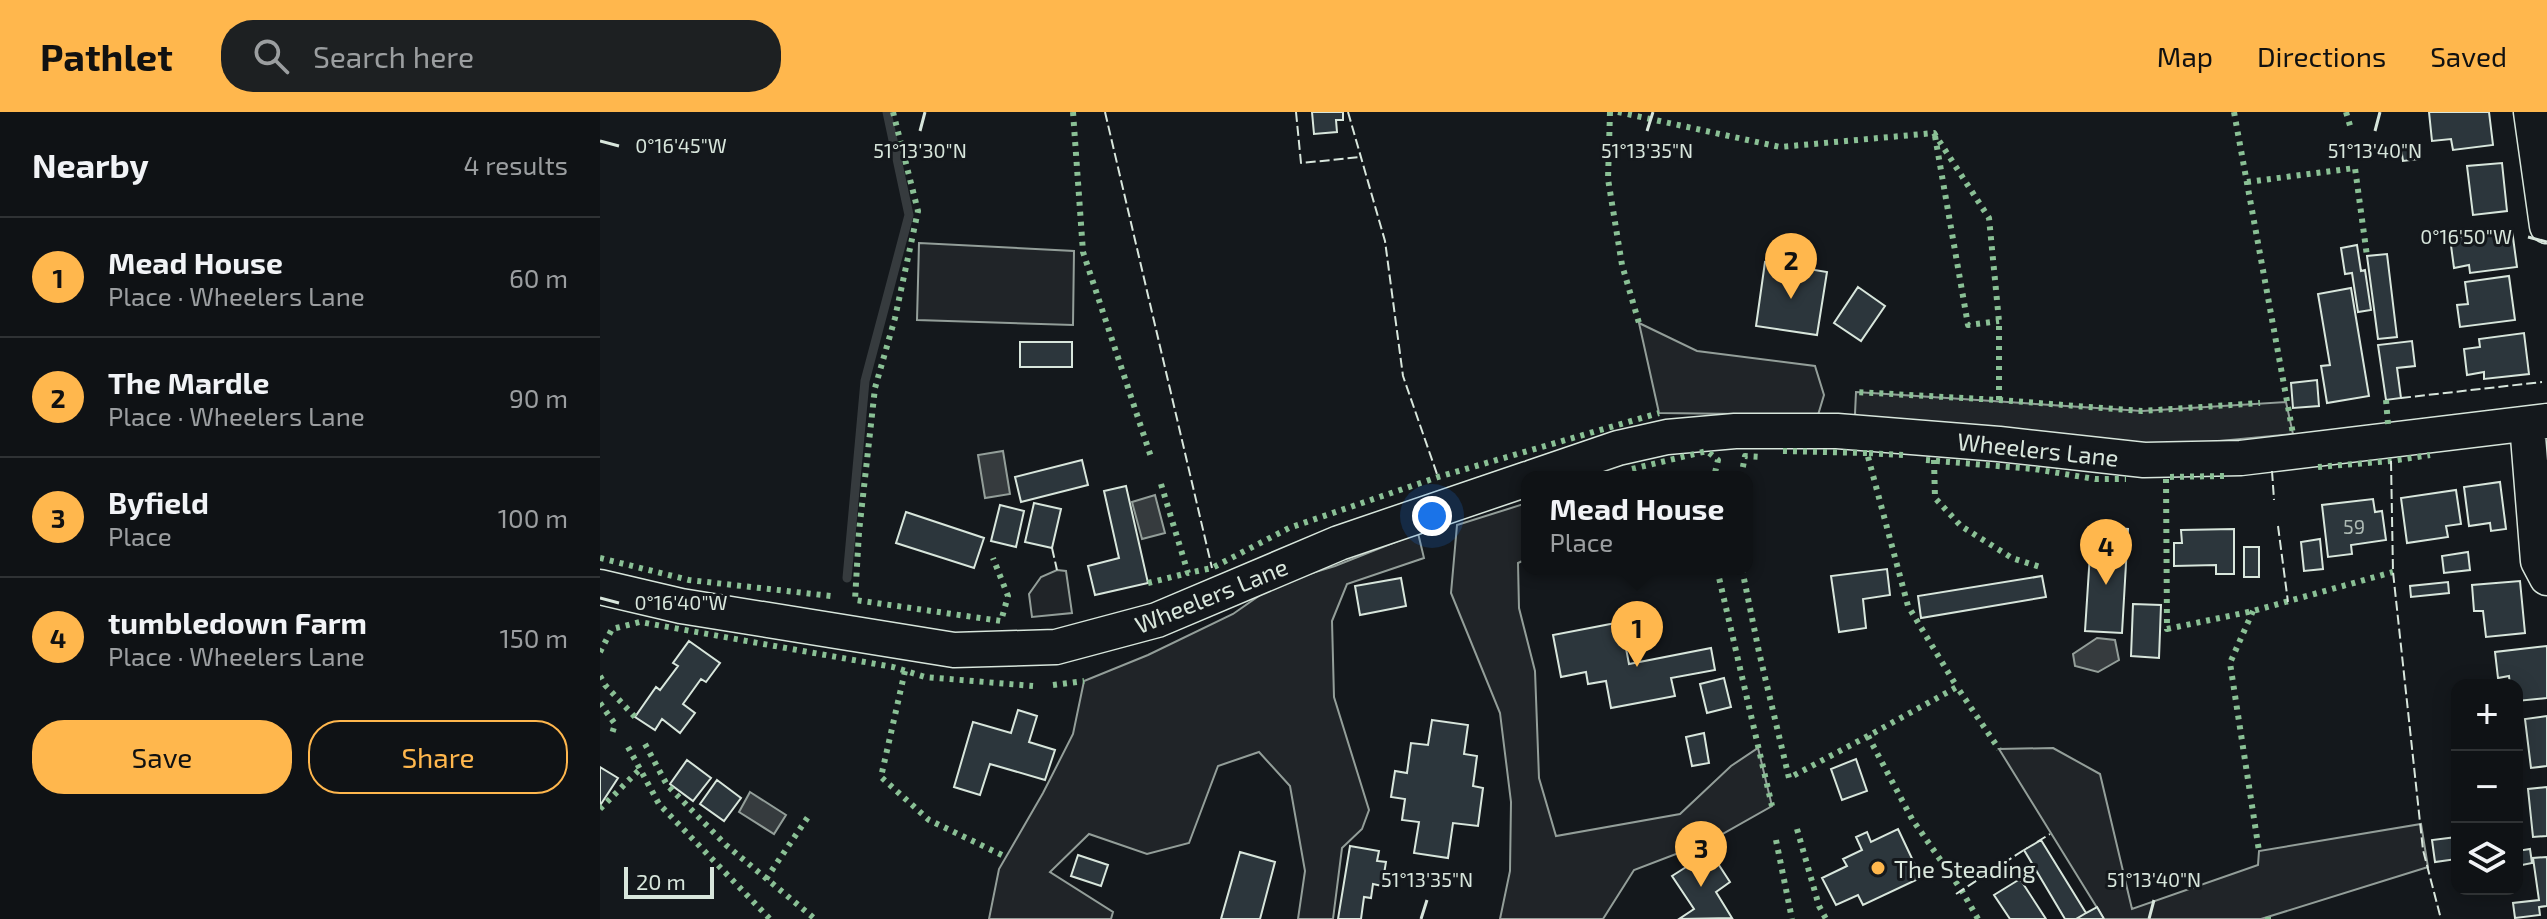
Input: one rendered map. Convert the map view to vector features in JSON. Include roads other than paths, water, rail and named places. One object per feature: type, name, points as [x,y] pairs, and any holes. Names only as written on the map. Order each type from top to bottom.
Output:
[{"type":"street","points":[[2531,112],[2547,226]]},
{"type":"street","points":[[2537,422],[2538,561],[2547,578]]},
{"type":"street","name":"Wheelers Lane","points":[[1551,471],[1618,448],[1667,437],[1735,431],[1827,430],[2144,460],[2256,457],[2537,422]]},
{"type":"street","name":"Wheelers Lane","points":[[600,587],[681,606],[954,650],[1056,647],[1157,620],[1339,543],[1521,481]]},
{"type":"waterway","points":[[847,578],[865,381],[909,215],[887,112]]},
{"type":"place","name":"The Mardle","points":[[1791,299]]},
{"type":"place","name":"tumbledown Farm","points":[[2106,585]]},
{"type":"place","name":"Mead House","points":[[1637,667]]},
{"type":"place","name":"The Steading","points":[[1878,868]]},
{"type":"place","name":"Byfield","points":[[1701,887]]}]
